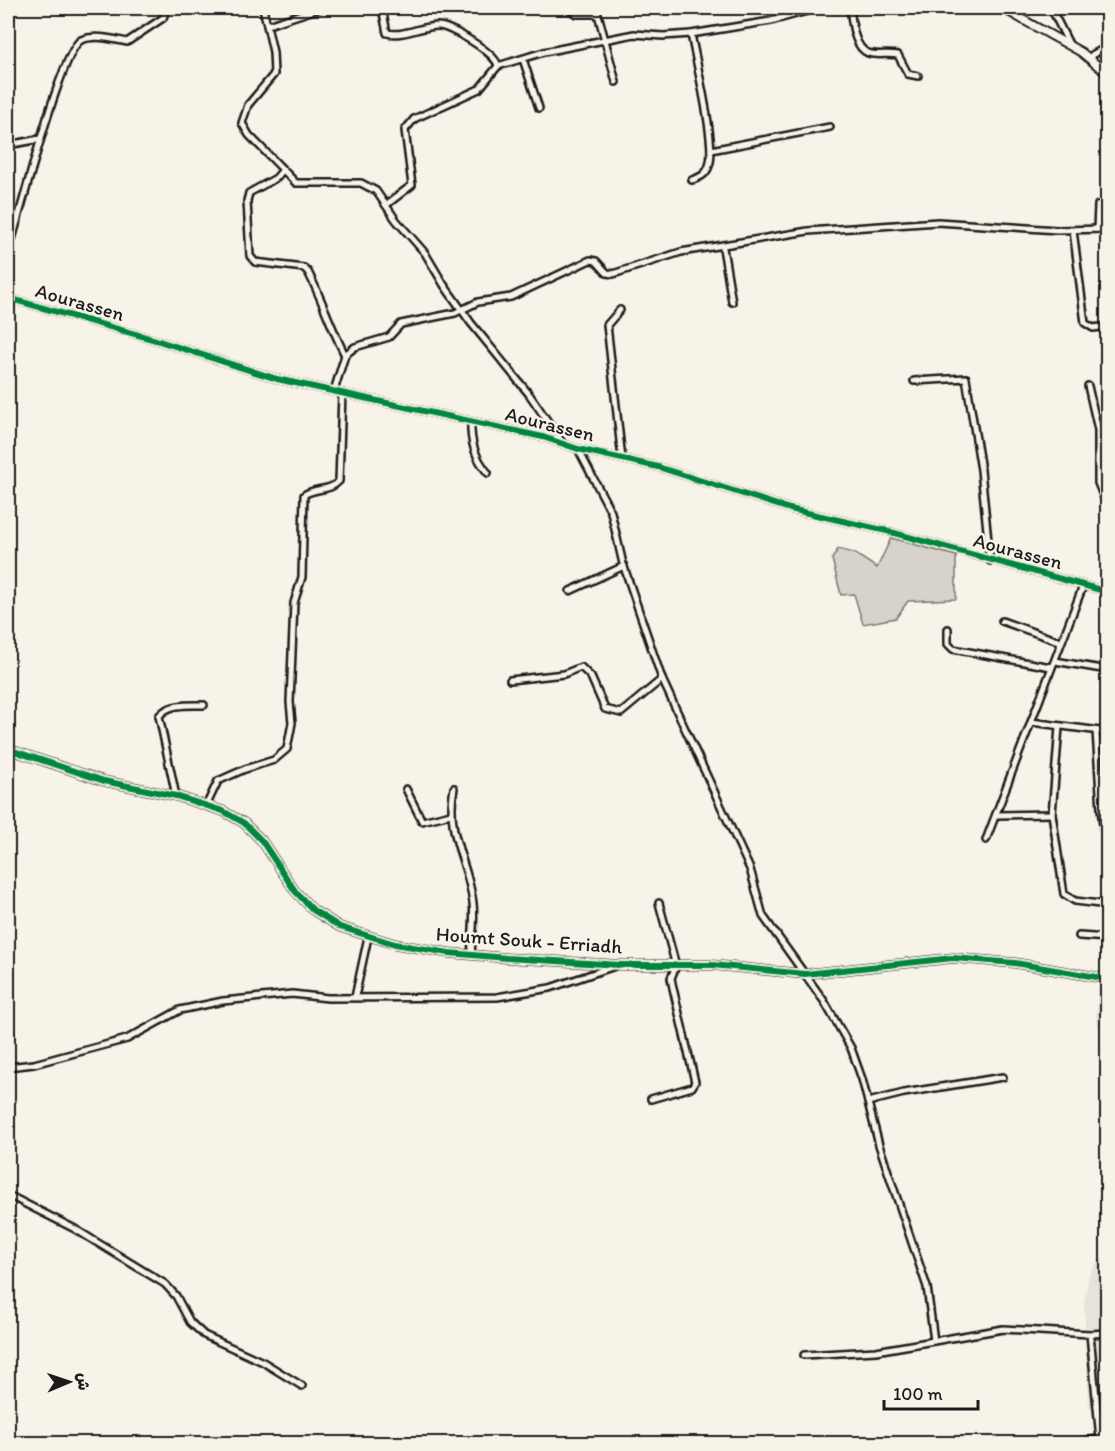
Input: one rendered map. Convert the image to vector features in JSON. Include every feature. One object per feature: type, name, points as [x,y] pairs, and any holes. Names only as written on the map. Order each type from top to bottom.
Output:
[{"type":"street","points":[[8,253],[54,90],[79,41],[97,37],[127,42],[163,18],[167,8]]},
{"type":"street","points":[[263,8],[268,25],[274,75],[248,105],[242,123],[249,135],[296,183],[365,183],[376,191],[425,254],[462,310],[529,394],[563,444]]},
{"type":"street","points":[[268,25],[320,8]]},
{"type":"street","points":[[382,8],[387,33],[443,26],[485,49],[496,60],[498,66]]},
{"type":"street","points":[[568,8],[576,14],[598,14],[616,82]]},
{"type":"street","points":[[386,205],[412,185],[404,138],[408,125],[421,115],[479,89],[498,66],[634,34],[663,36],[691,34],[771,21],[818,8]]},
{"type":"street","points":[[850,8],[856,38],[863,49],[870,53],[898,55],[908,74],[918,76]]},
{"type":"street","points":[[1002,8],[1072,47],[1107,74]]},
{"type":"street","points":[[1051,8],[1072,47]]},
{"type":"street","points":[[691,34],[711,150],[707,171],[703,177],[692,180]]},
{"type":"street","points":[[1092,61],[1092,55],[1107,46]]},
{"type":"street","points":[[523,59],[539,108]]},
{"type":"street","points":[[711,150],[830,127]]},
{"type":"street","points":[[8,145],[40,139]]},
{"type":"street","points":[[282,171],[276,178],[249,193],[247,201],[250,256],[255,262],[304,268],[308,272],[345,355]]},
{"type":"street","points":[[1097,229],[1098,205]]},
{"type":"street","points":[[334,390],[345,355],[355,347],[389,337],[401,324],[455,314],[478,302],[511,297],[590,260],[596,261],[607,273],[613,274],[633,270],[668,255],[723,248],[808,231],[938,222],[1073,230],[1107,229]]},
{"type":"street","points":[[1073,230],[1085,322],[1093,328],[1107,326]]},
{"type":"street","points":[[723,248],[732,302]]},
{"type":"street","name":"Aourassen","points":[[8,298],[156,340],[257,374],[543,437],[578,449],[658,467],[789,509],[887,531],[1107,592]]},
{"type":"street","points":[[620,310],[607,325],[622,459]]},
{"type":"street","points":[[914,381],[966,378],[981,470],[990,561]]},
{"type":"street","points":[[1088,386],[1098,430],[1098,483],[1107,508]]},
{"type":"street","points":[[207,804],[218,782],[245,769],[274,760],[287,749],[292,723],[290,702],[294,603],[302,577],[304,495],[330,488],[339,480],[342,393]]},
{"type":"street","points":[[471,422],[470,435],[476,456],[488,473]]},
{"type":"street","points":[[578,449],[611,512],[624,566],[662,679],[750,869],[763,915],[824,1001],[851,1048],[909,1240],[927,1287],[934,1341]]},
{"type":"street","points":[[570,591],[624,566]]},
{"type":"street","points":[[986,840],[1083,586]]},
{"type":"street","points":[[1002,621],[1062,642]]},
{"type":"street","points":[[948,629],[948,644],[953,649],[1107,670]]},
{"type":"street","points":[[510,680],[564,674],[581,667],[591,677],[605,709],[621,713],[662,679]]},
{"type":"street","points":[[176,796],[159,716],[163,711],[183,705],[204,705]]},
{"type":"street","points":[[1030,722],[1107,732]]},
{"type":"street","points":[[1059,727],[1052,814],[1064,894],[1075,901],[1107,905]]},
{"type":"street","points":[[1096,731],[1107,868]]},
{"type":"street","name":"Houmt Souk - Erriadh","points":[[8,749],[104,781],[207,804],[244,823],[262,841],[295,891],[313,910],[340,927],[368,938],[471,955],[620,965],[712,965],[804,974],[953,958],[1015,963],[1107,979]]},
{"type":"street","points":[[454,788],[451,814],[453,837],[464,864],[473,903],[471,955]]},
{"type":"street","points":[[406,789],[422,821],[451,814]]},
{"type":"street","points":[[1101,809],[1107,808]]},
{"type":"street","points":[[997,815],[1052,814]]},
{"type":"street","points":[[651,1100],[695,1084],[671,978],[675,966],[659,903]]},
{"type":"street","points":[[1079,936],[1107,938]]},
{"type":"street","points":[[355,997],[368,938]]},
{"type":"street","points":[[8,1067],[34,1064],[127,1039],[191,1007],[292,994],[328,998],[497,997],[550,988],[620,965]]},
{"type":"street","points":[[868,1102],[904,1093],[1003,1077]]},
{"type":"street","points":[[8,1195],[75,1229],[165,1284],[176,1296],[190,1322],[208,1338],[263,1362],[302,1386]]},
{"type":"street","points":[[804,1355],[876,1351],[1003,1329],[1107,1333]]},
{"type":"street","points":[[1090,1334],[1100,1439]]},
{"type":"street","points":[[1057,1443],[1107,1439]]},
{"type":"shaded area","points":[[891,538],[956,556],[956,599],[908,601],[896,618],[863,624],[854,594],[841,595],[832,559],[838,549],[854,553],[877,568]]},
{"type":"shaded area","points":[[1100,970],[1107,970],[1107,1047],[1096,1020]]},
{"type":"shaded area","points":[[1107,1258],[1107,1419],[1095,1415],[1089,1406],[1084,1304],[1089,1275],[1098,1261]]},
{"type":"cycle path","points":[[8,298],[156,340],[277,379],[543,437],[578,449],[658,467],[790,509],[887,531],[1108,592]]},
{"type":"cycle path","points":[[8,749],[104,781],[176,796],[223,811],[244,823],[262,841],[295,891],[313,910],[340,927],[395,944],[449,953],[507,958],[620,965],[712,965],[805,974],[953,958],[1015,963],[1108,979]]}]
